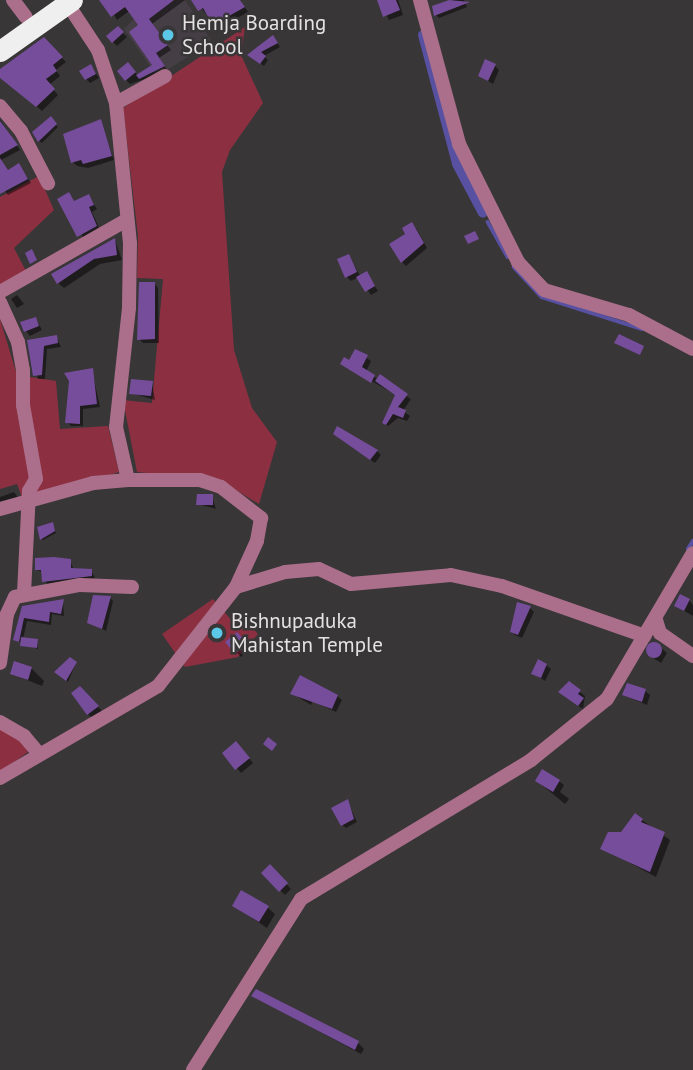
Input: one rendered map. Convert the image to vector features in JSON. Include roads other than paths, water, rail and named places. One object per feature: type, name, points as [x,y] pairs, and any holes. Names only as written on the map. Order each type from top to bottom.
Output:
[{"type":"highway","points":[[0,38],[20,8],[63,1]]},
{"type":"highway","points":[[0,51],[63,1]]},
{"type":"street","points":[[419,0],[459,144],[518,262],[544,290],[629,315],[693,349]]},
{"type":"street","points":[[63,1],[98,50],[116,103],[127,220],[129,308],[116,427],[128,480]]},
{"type":"street","points":[[116,103],[164,76]]},
{"type":"street","points":[[0,106],[21,131],[48,183]]},
{"type":"street","points":[[0,292],[127,220]]},
{"type":"street","points":[[0,302],[23,370],[23,405],[36,479],[28,500],[24,594]]},
{"type":"street","points":[[0,509],[93,483],[200,480],[221,487],[261,518],[257,541],[236,587],[158,686],[72,740],[39,754],[0,778]]},
{"type":"street","points":[[193,1070],[300,899],[556,743],[607,699],[656,620],[693,553]]},
{"type":"street","points":[[236,587],[285,572],[319,569],[351,584],[451,575],[502,586],[645,636]]},
{"type":"street","points":[[0,663],[10,600],[24,594],[90,585],[132,587]]},
{"type":"street","points":[[656,620],[660,633],[693,656]]},
{"type":"street","points":[[0,722],[24,736],[39,754]]},
{"type":"waterway","points":[[423,35],[457,164],[483,213]]},
{"type":"waterway","points":[[488,222],[508,257]]},
{"type":"waterway","points":[[514,267],[542,297],[642,329]]},
{"type":"waterway","points":[[688,549],[693,541]]},
{"type":"place","name":"Hemja Boarding School","points":[[168,35]]},
{"type":"place","name":"Bishnupaduka Mahistan Temple","points":[[217,633]]}]
